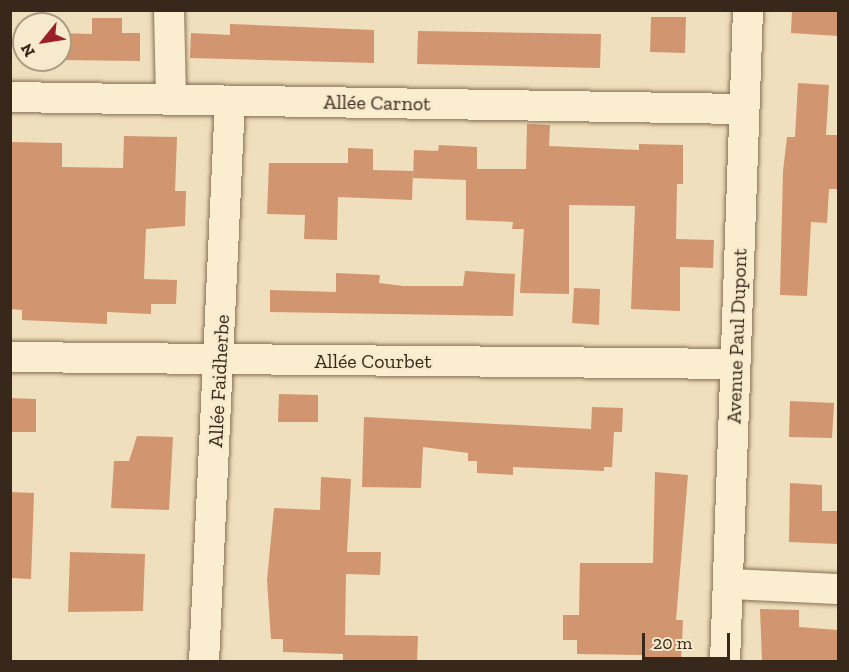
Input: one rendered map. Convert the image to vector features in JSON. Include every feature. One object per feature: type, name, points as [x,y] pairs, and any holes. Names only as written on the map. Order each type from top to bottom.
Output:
[{"type":"street","points":[[169,10],[171,98]]},
{"type":"street","name":"Avenue Paul Dupont","points":[[725,662],[730,584],[735,364],[748,10]]},
{"type":"street","name":"Allée Carnot","points":[[10,97],[744,109]]},
{"type":"street","name":"Allée Faidherbe","points":[[204,662],[221,360],[230,101]]},
{"type":"street","name":"Allée Courbet","points":[[10,357],[735,364]]},
{"type":"street","points":[[730,584],[838,589]]},
{"type":"building","points":[[792,10],[838,10],[838,36],[791,33]]},
{"type":"building","points":[[651,17],[686,17],[685,53],[650,52]]},
{"type":"building","points":[[92,18],[122,18],[122,33],[140,33],[140,61],[72,60],[72,33],[92,34]]},
{"type":"building","points":[[230,24],[374,30],[374,63],[190,58],[191,33],[230,35]]},
{"type":"building","points":[[418,31],[601,34],[600,68],[417,64]]},
{"type":"building","points":[[798,83],[829,85],[826,135],[838,135],[838,189],[829,189],[827,223],[811,222],[807,296],[780,295],[783,171],[787,137],[795,137]]},
{"type":"building","points":[[527,124],[550,125],[549,146],[639,150],[639,144],[683,145],[683,184],[677,184],[676,239],[714,240],[713,268],[680,267],[680,311],[631,309],[635,206],[569,205],[569,294],[520,293],[524,229],[512,229],[513,222],[466,220],[466,180],[413,178],[414,150],[438,151],[439,145],[477,147],[477,169],[526,169]]},
{"type":"building","points":[[124,136],[177,137],[175,191],[186,191],[185,226],[146,229],[144,279],[177,280],[176,304],[151,304],[151,314],[107,312],[107,324],[22,320],[22,310],[10,309],[10,142],[62,143],[62,167],[123,168]]},
{"type":"building","points":[[348,148],[373,149],[373,170],[413,171],[412,200],[338,197],[337,240],[304,239],[305,215],[267,214],[269,163],[348,163]]},
{"type":"building","points":[[465,271],[515,274],[513,316],[270,312],[270,290],[336,292],[336,273],[380,275],[379,283],[403,286],[463,286]]},
{"type":"building","points":[[574,288],[600,289],[599,325],[572,323]]},
{"type":"building","points":[[279,394],[318,395],[318,422],[278,422]]},
{"type":"building","points":[[10,398],[36,399],[36,432],[10,432]]},
{"type":"building","points":[[790,401],[834,403],[832,438],[789,437]]},
{"type":"building","points":[[592,407],[623,408],[622,432],[614,432],[612,467],[604,467],[604,471],[513,467],[513,475],[477,473],[477,461],[468,461],[468,453],[423,447],[421,488],[362,487],[364,417],[591,429]]},
{"type":"building","points":[[137,436],[173,437],[169,510],[111,508],[114,461],[129,461]]},
{"type":"building","points":[[655,472],[688,475],[676,620],[683,620],[681,662],[643,662],[643,655],[577,654],[577,640],[563,640],[563,615],[579,615],[580,563],[653,563]]},
{"type":"building","points":[[321,477],[351,479],[347,552],[381,552],[380,575],[346,574],[345,635],[418,636],[417,662],[343,662],[343,654],[283,652],[283,639],[271,639],[267,580],[274,508],[320,510]]},
{"type":"building","points":[[790,483],[822,485],[822,511],[838,511],[838,544],[789,542]]},
{"type":"building","points":[[10,492],[34,493],[31,579],[10,578]]},
{"type":"building","points":[[70,552],[145,554],[143,611],[68,612]]},
{"type":"building","points":[[760,609],[799,610],[799,627],[838,630],[838,662],[762,660]]}]
